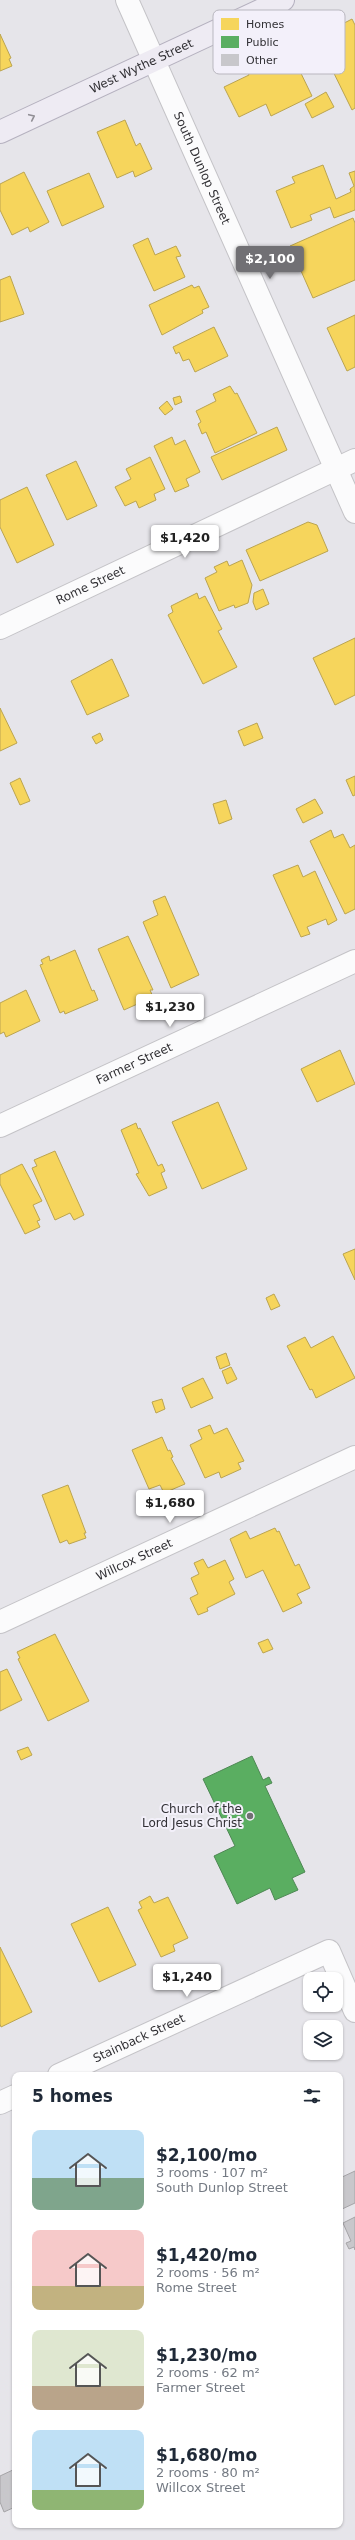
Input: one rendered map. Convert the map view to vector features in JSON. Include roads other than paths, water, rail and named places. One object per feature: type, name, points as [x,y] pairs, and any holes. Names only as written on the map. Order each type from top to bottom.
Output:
[{"type":"main road","name":"West Wythe Street","points":[[262,10],[283,0]]},
{"type":"main road","name":"West Wythe Street","points":[[0,132],[213,33]]},
{"type":"street","name":"South Dunlop Street","points":[[127,0],[355,512]]},
{"type":"street","name":"Rome Street","points":[[0,628],[355,460]]},
{"type":"street","name":"Farmer Street","points":[[0,1126],[355,960]]},
{"type":"street","name":"Willcox Street","points":[[0,1622],[355,1457]]},
{"type":"street","name":"Stainback Street","points":[[66,2072],[329,1951],[355,2011]]},
{"type":"street","points":[[0,2103],[12,2097]]},
{"type":"place","name":"Church of the Lord Jesus Christ","points":[[250,1816]]}]
